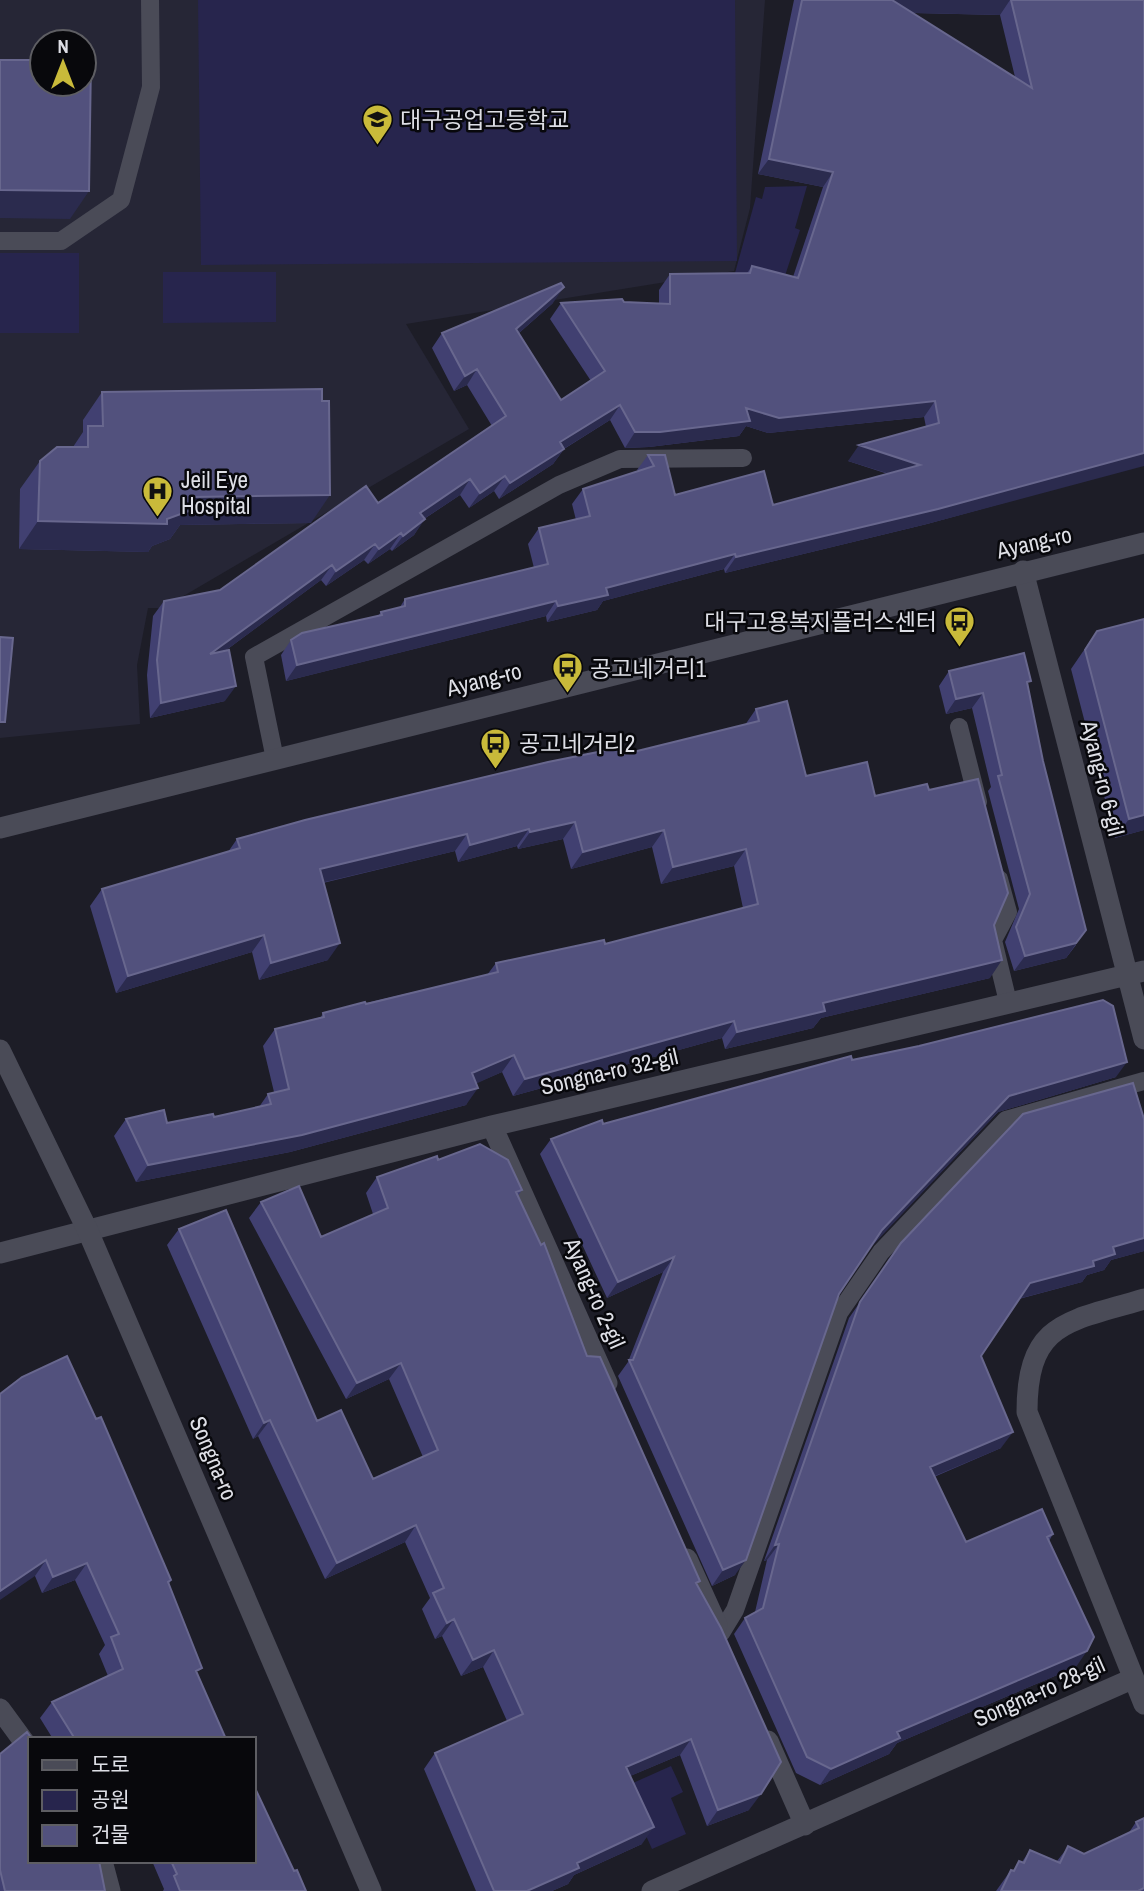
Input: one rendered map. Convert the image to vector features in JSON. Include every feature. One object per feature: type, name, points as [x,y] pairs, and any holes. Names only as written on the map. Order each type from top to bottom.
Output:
[{"type":"street","name":"Ayang-ro","points":[[0,828],[1144,543]]},
{"type":"street","name":"Ayang-ro 6-gil","points":[[1023,571],[1135,972],[1144,1039]]},
{"type":"street","name":"Songna-ro 32-gil","points":[[0,1252],[492,1126],[1135,972]]},
{"type":"street","name":"Songna-ro","points":[[0,1049],[87,1229],[371,1891]]},
{"type":"street","name":"Ayang-ro 2-gil","points":[[492,1126],[617,1406]]},
{"type":"street","name":"Songna-ro 28-gil","points":[[652,1891],[1132,1679],[1027,1412],[1027,1377],[1040,1345],[1061,1325],[1144,1299]]},
{"type":"street","points":[[681,1545],[723,1640]]},
{"type":"street","points":[[1132,1679],[1144,1704]]},
{"type":"street","points":[[0,1709],[28,1747]]},
{"type":"street","points":[[760,1723],[805,1825]]},
{"type":"street","points":[[103,1863],[110,1891]]},
{"type":"lane","points":[[0,242],[61,241],[121,200],[151,87],[150,0]]},
{"type":"lane","points":[[275,759],[254,657],[559,485],[620,459],[743,458]]},
{"type":"lane","points":[[958,727],[983,820]]},
{"type":"lane","points":[[994,859],[1008,912],[993,940],[1008,1002]]},
{"type":"lane","points":[[723,1640],[839,1313],[881,1252],[1006,1120],[1144,1081]]},
{"type":"shaded area","name":"대구공업고등학교","points":[[0,0],[765,0],[750,208],[734,271],[406,324],[469,429],[163,608],[148,608],[137,665],[140,724],[0,738]]},
{"type":"green space","points":[[198,0],[735,0],[737,261],[201,265]]},
{"type":"green space","points":[[807,186],[795,228],[800,230],[781,288],[735,273],[756,197],[762,199],[765,187]]},
{"type":"green space","points":[[0,253],[79,253],[79,333],[0,333]]},
{"type":"green space","points":[[163,272],[276,272],[276,322],[163,323]]},
{"type":"green space","points":[[671,1766],[683,1792],[671,1798],[686,1834],[652,1849],[624,1787]]},
{"type":"building","points":[[802,0],[892,0],[1032,88],[1011,0],[1144,0],[1144,453],[938,509],[736,557],[735,554],[606,588],[608,595],[558,606],[556,601],[297,665],[291,640],[302,633],[382,615],[381,612],[405,606],[405,599],[548,564],[539,528],[590,516],[583,489],[654,466],[648,455],[665,455],[675,495],[764,471],[773,505],[920,465],[859,445],[939,423],[935,401],[779,418],[746,408],[750,421],[660,432],[635,432],[620,405],[560,442],[564,449],[510,483],[505,476],[480,493],[470,479],[420,513],[425,519],[403,536],[401,533],[379,549],[375,544],[336,571],[332,565],[210,654],[229,650],[236,686],[161,703],[157,660],[164,601],[220,590],[366,486],[378,503],[506,416],[477,369],[465,376],[442,333],[561,283],[564,287],[516,329],[561,400],[605,371],[561,303],[622,299],[624,302],[670,304],[670,274],[750,273],[752,266],[798,278],[833,172],[769,159]]},
{"type":"building","points":[[0,60],[28,60],[28,98],[90,98],[89,191],[0,190]]},
{"type":"building","points":[[322,389],[322,401],[329,401],[330,495],[193,497],[189,511],[167,519],[167,524],[38,521],[40,461],[57,447],[88,447],[88,426],[103,426],[102,392]]},
{"type":"building","points":[[1144,619],[1144,815],[1129,819],[1085,650],[1097,631]]},
{"type":"building","points":[[0,637],[13,638],[5,722],[0,722]]},
{"type":"building","points":[[1024,653],[1043,761],[1086,930],[1076,943],[1025,956],[1016,927],[1030,894],[998,776],[1002,775],[983,693],[956,699],[949,671]]},
{"type":"building","points":[[787,701],[806,776],[867,762],[875,796],[927,784],[929,790],[978,779],[1008,893],[994,925],[1002,960],[823,1003],[825,1011],[737,1032],[734,1021],[525,1079],[514,1055],[472,1073],[478,1088],[302,1135],[148,1165],[126,1119],[164,1110],[167,1123],[213,1114],[214,1117],[271,1104],[268,1094],[289,1089],[275,1029],[324,1017],[323,1013],[365,1002],[366,1004],[498,972],[496,963],[604,940],[605,944],[758,904],[746,849],[673,867],[664,830],[583,852],[575,822],[530,832],[529,829],[470,845],[467,834],[320,869],[340,943],[271,963],[264,935],[128,976],[102,889],[240,848],[237,839],[305,820],[548,762],[623,747],[625,754],[759,721],[756,709]]},
{"type":"building","points":[[1103,1000],[1113,1006],[1127,1062],[1009,1096],[882,1230],[839,1294],[746,1560],[723,1570],[629,1360],[633,1360],[674,1257],[618,1282],[551,1139],[602,1120],[603,1124],[851,1056],[852,1060],[919,1046]]},
{"type":"building","points":[[1133,1083],[1144,1119],[1144,1238],[1113,1247],[1115,1254],[1093,1261],[1094,1266],[1030,1283],[981,1356],[1013,1432],[930,1467],[966,1542],[1042,1509],[1053,1534],[1047,1537],[1094,1637],[1087,1651],[897,1732],[900,1738],[831,1769],[807,1757],[745,1618],[763,1608],[779,1544],[775,1545],[860,1302],[901,1243],[1023,1114]]},
{"type":"building","points":[[480,1144],[508,1160],[522,1190],[516,1192],[541,1245],[544,1243],[587,1356],[600,1357],[700,1581],[696,1583],[721,1628],[781,1762],[761,1794],[718,1810],[691,1739],[626,1767],[654,1827],[577,1863],[579,1868],[527,1891],[494,1891],[435,1753],[523,1714],[494,1650],[473,1660],[454,1619],[447,1623],[433,1593],[444,1588],[416,1525],[337,1563],[270,1420],[264,1423],[179,1229],[226,1210],[317,1421],[341,1410],[373,1479],[438,1450],[401,1363],[357,1383],[261,1202],[299,1186],[321,1237],[388,1208],[377,1177],[437,1156],[438,1160]]},
{"type":"building","points":[[67,1356],[96,1419],[101,1417],[171,1580],[168,1582],[202,1668],[196,1671],[225,1737],[74,1737],[52,1702],[123,1669],[111,1637],[119,1634],[87,1563],[53,1577],[46,1560],[0,1591],[0,1394],[22,1377]]},
{"type":"building","points":[[27,1732],[31,1737],[28,1737],[28,1863],[99,1863],[105,1891],[5,1891],[0,1870],[0,1754]]},
{"type":"building","points":[[256,1790],[306,1891],[180,1891],[174,1876],[177,1874],[172,1863],[256,1863]]},
{"type":"building","points":[[1144,1818],[1144,1888],[1138,1891],[1001,1891],[1011,1870],[1014,1871],[1019,1861],[1024,1863],[1030,1850],[1060,1863],[1068,1846],[1084,1854],[1139,1828],[1136,1822]]},
{"type":"place","name":"대구공업고등학교","points":[[377,146]]},
{"type":"place","name":"Jeil Eye Hospital","points":[[158,519]]},
{"type":"place","name":"대구고용복지플러스센터","points":[[960,648]]},
{"type":"place","name":"공고네거리1","points":[[567,695]]},
{"type":"place","name":"공고네거리2","points":[[496,770]]}]
